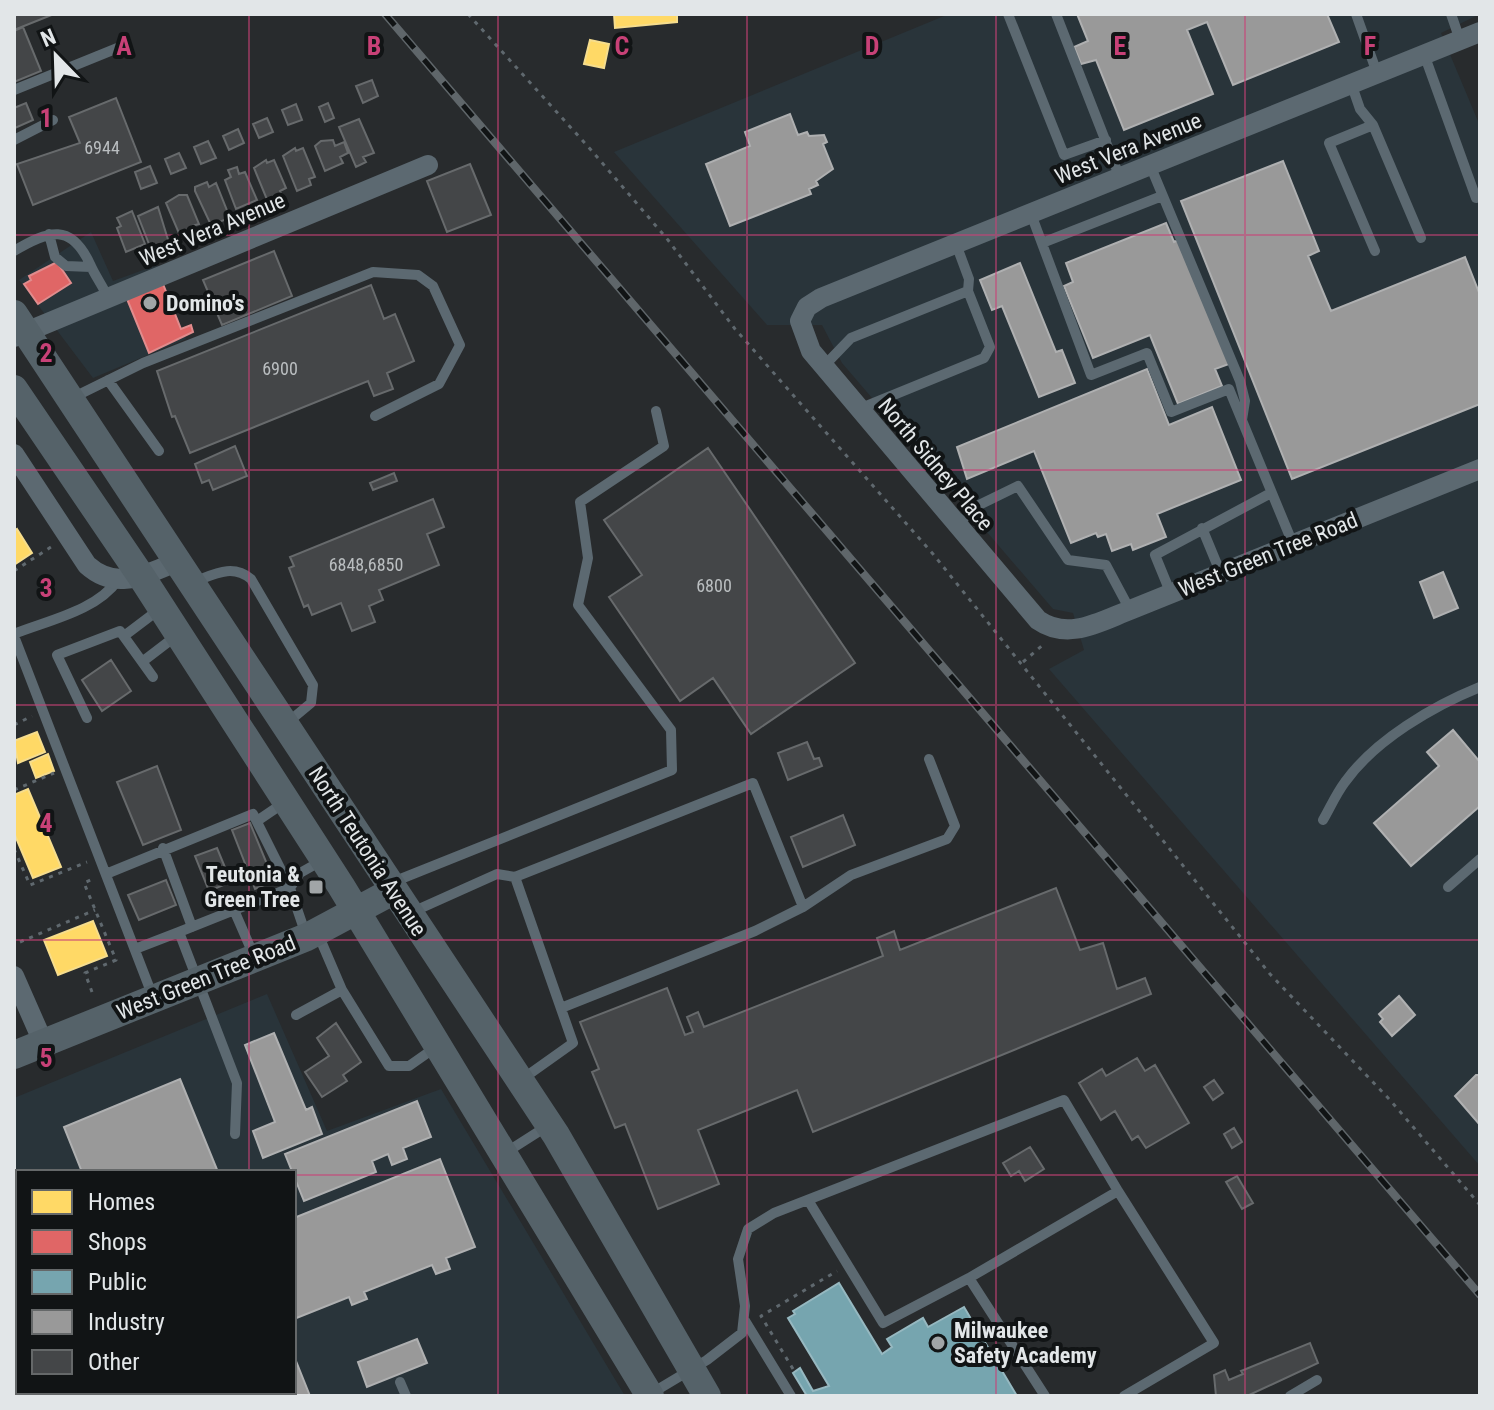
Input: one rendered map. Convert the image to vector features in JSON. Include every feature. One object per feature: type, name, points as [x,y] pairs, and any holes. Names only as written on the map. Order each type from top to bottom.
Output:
[{"type":"main road","name":"North Teutonia Avenue","points":[[18,328],[71,399],[549,1125],[707,1396]]},
{"type":"main road","name":"North Teutonia Avenue","points":[[14,389],[130,578],[161,608],[357,912],[648,1396]]},
{"type":"main road","name":"West Green Tree Road","points":[[14,1055],[312,934],[397,896]]},
{"type":"street","name":"West Vera Avenue","points":[[801,317],[807,307],[821,298],[1480,32]]},
{"type":"street","name":"West Vera Avenue","points":[[18,328],[108,298],[428,165]]},
{"type":"street","name":"North Sidney Place","points":[[801,317],[806,342],[824,366],[1038,620],[1054,629]]},
{"type":"street","name":"North Teutonia Avenue","points":[[14,454],[87,565],[100,577],[130,578]]},
{"type":"street","name":"West Green Tree Road","points":[[1054,629],[1073,630],[1130,610],[1480,469]]},
{"type":"street","points":[[130,578],[186,572]]},
{"type":"street","points":[[14,976],[43,1042]]},
{"type":"lane","points":[[1008,14],[1064,155],[1106,140]]},
{"type":"lane","points":[[1056,14],[1120,178]]},
{"type":"lane","points":[[1356,14],[1377,73]]},
{"type":"lane","points":[[1451,14],[1460,40]]},
{"type":"lane","points":[[14,90],[120,47]]},
{"type":"lane","points":[[1424,54],[1476,198]]},
{"type":"lane","points":[[1351,83],[1360,109],[1373,125],[1421,238]]},
{"type":"lane","points":[[14,140],[53,120]]},
{"type":"lane","points":[[1373,125],[1329,143],[1375,251]]},
{"type":"lane","points":[[1150,165],[1240,381],[1245,401],[1242,422]]},
{"type":"lane","points":[[1042,243],[1162,196]]},
{"type":"lane","points":[[1031,214],[1091,375],[1147,353],[1171,412],[1229,389],[1293,544]]},
{"type":"lane","points":[[49,234],[55,257],[66,266],[91,267]]},
{"type":"lane","points":[[14,251],[49,234],[67,234],[85,249],[108,298]]},
{"type":"lane","points":[[859,409],[984,358],[990,347],[968,291],[969,279],[956,244]]},
{"type":"lane","points":[[71,399],[143,363],[373,272],[418,275],[433,286],[460,345],[439,384],[375,416]]},
{"type":"lane","points":[[824,366],[851,338],[968,291]]},
{"type":"lane","points":[[108,380],[159,451]]},
{"type":"lane","points":[[397,896],[672,770],[671,730],[578,605],[588,558],[580,502],[664,446],[656,411]]},
{"type":"lane","points":[[956,525],[979,505],[1018,486],[1068,560],[1106,565],[1130,610]]},
{"type":"lane","points":[[1171,594],[1155,555],[1271,493]]},
{"type":"lane","points":[[1202,528],[1221,574]]},
{"type":"lane","points":[[186,572],[234,570],[251,579],[313,685],[311,703],[285,725]]},
{"type":"lane","points":[[130,578],[94,603],[14,635],[153,997]]},
{"type":"lane","points":[[124,636],[161,608]]},
{"type":"lane","points":[[87,718],[57,655],[120,631],[153,677]]},
{"type":"lane","points":[[142,662],[178,634]]},
{"type":"lane","points":[[1323,820],[1345,781],[1391,737],[1459,696],[1480,687]]},
{"type":"lane","points":[[561,1008],[755,931],[803,907],[851,875],[947,839],[955,826],[929,759]]},
{"type":"lane","points":[[397,896],[497,874],[515,877],[753,783],[803,907]]},
{"type":"lane","points":[[257,821],[286,801]]},
{"type":"lane","points":[[106,874],[163,848],[253,814],[342,990],[389,1066],[409,1066],[438,1045]]},
{"type":"lane","points":[[163,848],[192,927]]},
{"type":"lane","points":[[1448,887],[1480,859]]},
{"type":"lane","points":[[135,949],[290,888],[300,873],[324,860]]},
{"type":"lane","points":[[515,877],[573,1043],[520,1081]]},
{"type":"lane","points":[[234,910],[254,957]]},
{"type":"lane","points":[[179,932],[237,1083],[235,1134]]},
{"type":"lane","points":[[296,1015],[342,990]]},
{"type":"lane","points":[[648,1396],[742,1333],[744,1319],[738,1259],[748,1229],[774,1213],[1064,1100],[1214,1343],[1124,1396]]},
{"type":"lane","points":[[503,1154],[549,1125]]},
{"type":"lane","points":[[808,1200],[883,1323],[969,1278],[1118,1191]]},
{"type":"lane","points":[[969,1278],[1045,1396]]},
{"type":"lane","points":[[744,1319],[791,1396]]},
{"type":"lane","points":[[1290,1396],[1317,1380]]},
{"type":"lane","points":[[400,1382],[406,1396]]},
{"type":"path","points":[[468,14],[592,151],[668,240],[735,329],[1023,662],[1270,974],[1390,1100],[1480,1205]]},
{"type":"path","points":[[14,571],[56,544]]},
{"type":"path","points":[[1023,662],[1044,644],[1054,629]]},
{"type":"path","points":[[14,725],[43,711]]},
{"type":"path","points":[[14,790],[65,769]]},
{"type":"path","points":[[14,849],[16,860],[30,885],[99,857]]},
{"type":"path","points":[[92,992],[85,973],[116,960],[84,883],[106,874]]},
{"type":"path","points":[[20,942],[95,910]]},
{"type":"path","points":[[793,1369],[761,1316],[840,1269]]},
{"type":"shaded area","points":[[949,14],[1480,14],[1441,33],[1480,126],[1480,1166],[1049,669],[1084,650],[1073,613],[1053,609],[842,363],[822,325],[767,325],[614,152]]},
{"type":"shaded area","points":[[91,232],[113,281],[157,265],[186,339],[93,378],[19,280]]},
{"type":"shaded area","points":[[267,994],[327,1131],[441,1089],[625,1396],[14,1396],[14,1098]]},
{"type":"building: Homes","points":[[614,14],[677,14],[677,22],[615,28]]},
{"type":"building: Homes","points":[[590,40],[609,44],[604,68],[584,64]]},
{"type":"building: Homes","points":[[17,529],[32,553],[14,565],[14,531]]},
{"type":"building: Homes","points":[[37,732],[45,752],[18,763],[14,741]]},
{"type":"building: Homes","points":[[48,754],[54,771],[36,778],[30,762]]},
{"type":"building: Homes","points":[[28,789],[61,867],[33,878],[14,833],[14,795]]},
{"type":"building: Homes","points":[[93,921],[107,956],[58,975],[44,940]]},
{"type":"building: Shops","points":[[57,262],[71,283],[38,304],[24,284],[31,280],[29,276]]},
{"type":"building: Shops","points":[[163,284],[181,329],[191,325],[193,332],[149,353],[127,299]]},
{"type":"building: Public","name":"Milwaukee Safety Academy","points":[[839,1283],[882,1354],[892,1347],[887,1339],[923,1318],[928,1327],[964,1307],[1017,1396],[807,1396],[793,1373],[800,1368],[813,1391],[829,1386],[788,1318],[795,1314],[793,1311]]},
{"type":"building: Industry","points":[[1077,14],[1327,14],[1339,42],[1233,85],[1207,22],[1187,30],[1213,94],[1124,130],[1096,60],[1081,64],[1074,47],[1088,41]]},
{"type":"building: Industry","points":[[790,114],[798,135],[807,132],[809,136],[824,135],[827,142],[823,144],[833,169],[816,181],[818,185],[809,189],[811,194],[730,226],[706,164],[750,146],[745,132]]},
{"type":"building: Industry","points":[[1283,161],[1319,251],[1308,256],[1331,311],[1465,257],[1480,295],[1480,404],[1292,479],[1181,201]]},
{"type":"building: Industry","points":[[1166,223],[1174,242],[1179,240],[1229,364],[1215,369],[1222,386],[1178,404],[1150,335],[1093,358],[1064,286],[1073,282],[1066,263]]},
{"type":"building: Industry","points":[[1020,263],[1056,352],[1062,350],[1075,383],[1039,397],[1002,306],[992,310],[980,280]]},
{"type":"building: Industry","points":[[1147,369],[1169,425],[1212,407],[1241,480],[1157,514],[1166,537],[1133,550],[1131,544],[1112,551],[1106,534],[1098,537],[1096,533],[1071,543],[1034,451],[967,479],[957,447]]},
{"type":"building: Industry","points":[[1443,572],[1458,608],[1434,618],[1420,582]]},
{"type":"building: Industry","points":[[1453,730],[1480,762],[1480,806],[1411,866],[1374,823],[1439,766],[1427,752]]},
{"type":"building: Industry","points":[[1399,996],[1415,1015],[1392,1036],[1380,1022],[1383,1019],[1379,1014]]},
{"type":"building: Industry","points":[[274,1033],[306,1110],[312,1107],[322,1134],[263,1158],[253,1131],[275,1122],[245,1045]]},
{"type":"building: Industry","points":[[1476,1075],[1480,1075],[1480,1125],[1455,1096]]},
{"type":"building: Industry","points":[[180,1079],[217,1170],[81,1170],[64,1127]]},
{"type":"building: Industry","points":[[417,1101],[431,1137],[403,1148],[407,1159],[392,1165],[388,1154],[372,1161],[376,1172],[304,1201],[296,1181],[296,1170],[291,1170],[285,1154]]},
{"type":"building: Industry","points":[[440,1159],[475,1247],[446,1258],[450,1269],[436,1274],[432,1265],[364,1292],[367,1299],[352,1305],[349,1297],[296,1318],[296,1217]]},
{"type":"building: Industry","points":[[417,1339],[427,1363],[367,1387],[358,1362]]},
{"type":"building: Industry","points":[[296,1361],[310,1396],[175,1396],[296,1394]]},
{"type":"building: Other","points":[[54,14],[14,30],[14,16]]},
{"type":"building: Other","points":[[23,27],[41,71],[14,82],[14,31]]},
{"type":"building: Other","points":[[372,80],[378,96],[363,103],[356,86]]},
{"type":"building: Other","points":[[116,98],[141,162],[33,205],[17,164],[80,143],[69,117]]},
{"type":"building: Other","points":[[26,103],[33,120],[15,128],[14,108]]},
{"type":"building: Other","points":[[328,103],[334,118],[325,122],[319,107]]},
{"type":"building: Other","points":[[296,104],[302,120],[288,125],[282,110]]},
{"type":"building: Other","points":[[267,118],[273,132],[259,138],[253,124]]},
{"type":"building: Other","points":[[359,119],[374,153],[363,157],[366,162],[356,167],[339,127]]},
{"type":"building: Other","points":[[238,129],[244,143],[229,150],[223,136]]},
{"type":"building: Other","points":[[333,140],[335,146],[344,142],[348,153],[340,157],[343,163],[325,171],[315,146],[321,141]]},
{"type":"building: Other","points":[[208,141],[216,158],[201,164],[194,147]]},
{"type":"building: Other","points":[[295,148],[296,151],[303,148],[315,177],[309,179],[311,185],[297,191],[283,156]]},
{"type":"building: Other","points":[[179,153],[186,168],[171,174],[165,159]]},
{"type":"building: Other","points":[[266,160],[267,163],[274,160],[286,188],[280,191],[282,196],[268,202],[254,168]]},
{"type":"building: Other","points":[[470,164],[491,215],[447,232],[427,181]]},
{"type":"building: Other","points":[[150,166],[157,183],[141,189],[135,172]]},
{"type":"building: Other","points":[[237,167],[239,174],[245,172],[257,200],[236,209],[225,180],[231,177],[228,170]]},
{"type":"building: Other","points":[[207,182],[209,187],[216,183],[228,213],[225,214],[227,219],[211,225],[195,191],[195,187]]},
{"type":"building: Other","points":[[179,195],[187,195],[199,224],[192,226],[194,232],[181,238],[166,203]]},
{"type":"building: Other","points":[[158,207],[169,243],[155,249],[153,243],[149,244],[138,216]]},
{"type":"building: Other","points":[[132,211],[145,244],[126,252],[117,228],[121,226],[117,218]]},
{"type":"building: Other","points":[[274,251],[292,296],[222,325],[203,280]]},
{"type":"building: Other","points":[[371,285],[384,319],[395,314],[414,361],[387,373],[393,389],[374,396],[368,381],[190,453],[175,416],[172,417],[157,371]]},
{"type":"building: Other","points":[[235,446],[247,476],[213,490],[209,480],[202,483],[195,464]]},
{"type":"building: Other","points":[[708,448],[855,663],[751,734],[713,678],[680,701],[609,597],[642,575],[604,520]]},
{"type":"building: Other","points":[[394,473],[397,481],[373,490],[370,483]]},
{"type":"building: Other","points":[[433,499],[444,527],[427,534],[439,565],[379,590],[383,600],[369,606],[375,622],[352,631],[341,603],[312,615],[308,605],[304,607],[289,568],[294,566],[290,557]]},
{"type":"building: Other","points":[[111,660],[131,691],[102,711],[82,680]]},
{"type":"building: Other","points":[[807,742],[814,759],[819,758],[822,766],[788,780],[778,753]]},
{"type":"building: Other","points":[[157,766],[181,830],[143,845],[117,782]]},
{"type":"building: Other","points":[[843,815],[855,845],[803,867],[791,837]]},
{"type":"building: Other","points":[[250,823],[274,881],[255,889],[232,830]]},
{"type":"building: Other","points":[[217,848],[231,882],[209,891],[195,856]]},
{"type":"building: Other","points":[[166,880],[176,905],[139,920],[128,895]]},
{"type":"building: Other","points":[[1056,888],[1080,950],[1103,943],[1117,989],[1145,978],[1151,994],[813,1132],[797,1090],[698,1130],[719,1184],[658,1209],[625,1124],[615,1128],[592,1072],[599,1069],[580,1022],[667,988],[685,1035],[693,1032],[687,1017],[698,1012],[704,1027],[883,956],[877,938],[894,931],[900,950]]},
{"type":"building: Other","points":[[336,1023],[361,1062],[343,1075],[347,1081],[322,1097],[305,1072],[329,1056],[317,1038]]},
{"type":"building: Other","points":[[1137,1058],[1145,1071],[1155,1065],[1189,1123],[1146,1148],[1138,1136],[1132,1140],[1115,1111],[1101,1120],[1079,1083],[1102,1069],[1106,1076]]},
{"type":"building: Other","points":[[1214,1080],[1223,1093],[1213,1100],[1204,1087]]},
{"type":"building: Other","points":[[1234,1128],[1242,1142],[1232,1148],[1224,1134]]},
{"type":"building: Other","points":[[1030,1147],[1044,1169],[1025,1181],[1019,1171],[1011,1176],[1003,1163]]},
{"type":"building: Other","points":[[1237,1176],[1253,1203],[1242,1209],[1226,1182]]},
{"type":"building: Other","points":[[1310,1343],[1318,1363],[1247,1396],[1216,1396],[1214,1375],[1225,1370],[1229,1380],[1243,1374],[1241,1371]]},
{"type":"railway","points":[[385,14],[1480,1295]]},
{"type":"place","name":"Domino's","points":[[150,303]]},
{"type":"place","name":"Teutonia & Green Tree","points":[[316,887]]},
{"type":"place","name":"Milwaukee Safety Academy","points":[[938,1343]]}]
